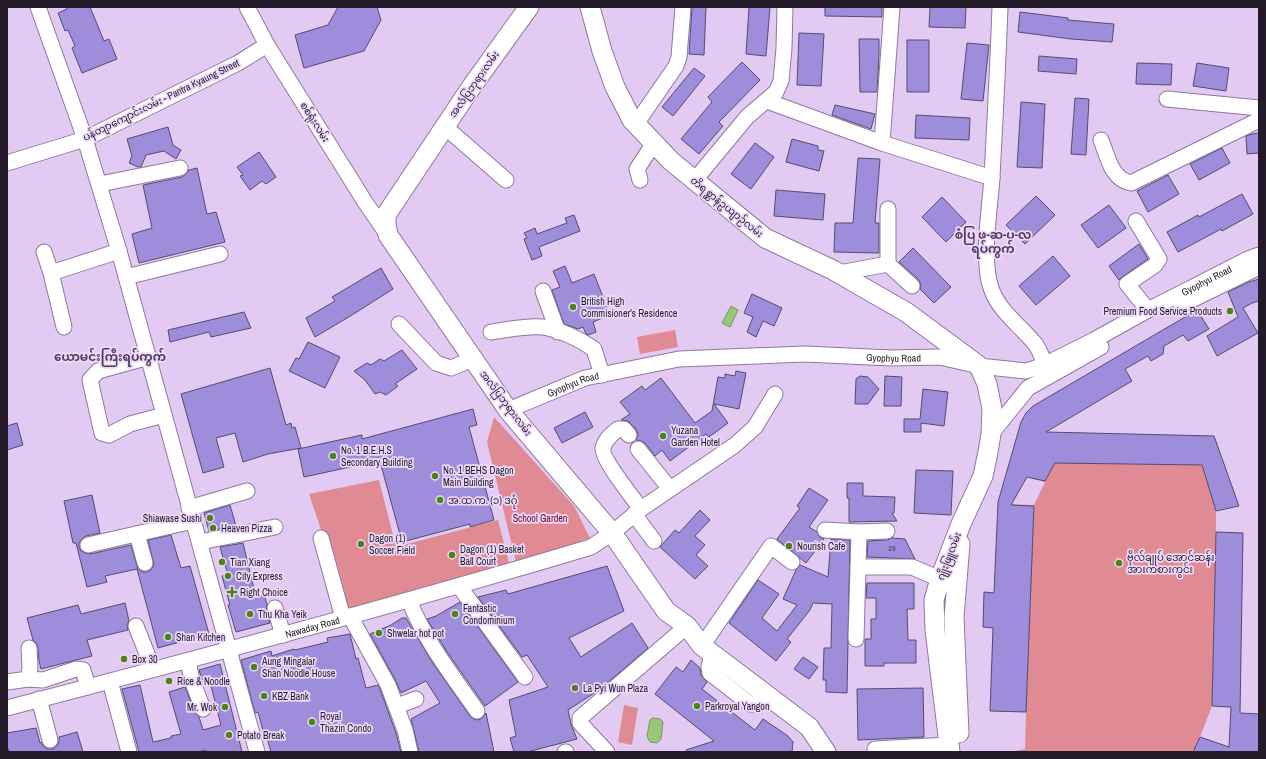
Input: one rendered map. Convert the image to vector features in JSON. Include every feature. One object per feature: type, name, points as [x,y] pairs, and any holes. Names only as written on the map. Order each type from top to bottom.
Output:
[{"type":"main road","name":"အလံပြဘုရားလမ်း","points":[[529,7],[444,126],[386,215],[388,235],[508,410],[612,533],[666,611],[687,626],[707,650],[809,727],[825,751]]},
{"type":"main road","name":"တိရစ္ဆာန်ဥယျာဉ်လမ်း","points":[[590,7],[602,51],[615,87],[632,120],[670,161],[765,238],[839,273],[906,312],[979,366]]},
{"type":"main road","name":"ဂျိုးဖြူလမ်း","points":[[954,750],[935,630],[934,600],[940,579],[961,524],[983,476],[991,434],[992,409],[988,384],[979,366]]},
{"type":"main road","points":[[954,750],[960,740],[954,617],[961,524]]},
{"type":"street","points":[[38,7],[86,139],[100,184],[257,752]]},
{"type":"street","name":"စစ်ရုံးလမ်း","points":[[247,7],[267,45],[365,202],[388,235]]},
{"type":"street","points":[[636,124],[676,66],[679,57],[683,7]]},
{"type":"street","points":[[694,181],[747,117],[776,92],[781,81],[786,7]]},
{"type":"street","points":[[882,143],[892,7]]},
{"type":"street","points":[[1000,7],[992,178],[988,219],[987,264],[991,288],[999,305],[1042,354],[1047,370]]},
{"type":"street","name":"ပန်တျာကျောင်းလမ်း - Pantra Kyaung Street","points":[[7,163],[86,139],[238,62],[267,45]]},
{"type":"street","points":[[1166,100],[1259,108]]},
{"type":"street","points":[[767,101],[882,143],[992,178]]},
{"type":"street","points":[[1101,140],[1113,170],[1123,181],[1131,183],[1259,120]]},
{"type":"street","points":[[444,126],[506,180]]},
{"type":"street","points":[[640,180],[637,169],[654,143]]},
{"type":"street","points":[[100,184],[180,168]]},
{"type":"street","points":[[888,209],[888,264],[912,286]]},
{"type":"street","points":[[1136,220],[1159,259],[1155,265],[1127,284],[1148,310]]},
{"type":"street","points":[[51,273],[119,251]]},
{"type":"street","points":[[44,252],[51,273],[64,327]]},
{"type":"street","points":[[126,276],[220,254]]},
{"type":"street","name":"Gyophyu Road","points":[[991,434],[1028,388],[1047,370],[1094,340],[1148,310],[1248,259],[1259,255]]},
{"type":"street","points":[[839,273],[888,264]]},
{"type":"street","name":"Gyophyu Road","points":[[508,410],[585,378],[679,359],[805,354],[891,358],[940,357],[999,369],[1047,370],[1259,267]]},
{"type":"street","points":[[543,291],[558,332]]},
{"type":"street","points":[[399,324],[436,364],[451,368],[473,359]]},
{"type":"street","points":[[491,332],[543,327],[558,332],[585,343],[594,349],[602,375]]},
{"type":"street","points":[[149,357],[98,371],[90,380],[102,433],[109,435],[130,424],[164,415]]},
{"type":"street","name":"Nawaday Road","points":[[7,708],[229,650],[459,586],[591,547],[670,489],[735,445],[755,427],[775,394]]},
{"type":"street","points":[[629,435],[624,429],[618,429],[605,440],[602,450],[606,460],[654,541]]},
{"type":"street","points":[[638,449],[670,489]]},
{"type":"street","points":[[88,545],[137,534],[247,491]]},
{"type":"street","points":[[200,542],[275,527]]},
{"type":"street","points":[[825,530],[859,532],[888,531]]},
{"type":"street","points":[[856,639],[859,532]]},
{"type":"street","points":[[137,534],[145,563]]},
{"type":"street","points":[[321,538],[347,617],[385,678],[397,706],[410,752]]},
{"type":"street","points":[[707,650],[771,546],[792,562]]},
{"type":"street","points":[[858,567],[912,568],[940,579]]},
{"type":"street","points":[[459,586],[525,677]]},
{"type":"street","points":[[409,600],[418,621],[436,653],[478,711]]},
{"type":"street","points":[[275,608],[283,635]]},
{"type":"street","points":[[136,626],[153,670]]},
{"type":"street","points":[[607,752],[580,723],[580,718],[687,626]]},
{"type":"street","points":[[28,680],[30,668],[29,648]]},
{"type":"street","points":[[188,661],[192,680],[203,709]]},
{"type":"street","points":[[7,682],[43,680],[76,670],[83,670],[88,686]]},
{"type":"street","points":[[110,681],[129,752]]},
{"type":"street","points":[[39,699],[50,740]]},
{"type":"street","points":[[397,706],[416,699]]},
{"type":"street","points":[[875,749],[954,750]]},
{"type":"green space","points":[[675,330],[678,347],[640,354],[637,337]]},
{"type":"green space","name":"School Garden","points":[[494,417],[574,506],[590,538],[516,562],[487,442]]},
{"type":"green space","name":"ဗိုလ်ချုပ် အောင်ဆန်း အားကစားကွင်း","points":[[1049,433],[1214,436],[1239,506],[1216,511],[1216,532],[1243,533],[1240,707],[1212,706],[1200,737],[1226,746],[1222,752],[1010,752],[1025,749],[1026,712],[990,711],[993,628],[983,627],[984,592],[994,593],[998,504],[1034,505],[1045,482],[1030,478]]},
{"type":"green space","name":"Dagon (1) Soccer Field","points":[[379,480],[396,547],[498,520],[509,563],[348,610],[309,494]]},
{"type":"green space","points":[[624,705],[638,708],[632,745],[618,742]]},
{"type":"shaded area","points":[[731,306],[738,310],[730,327],[722,323]]},
{"type":"shaded area","points":[[653,718],[660,719],[663,722],[661,739],[657,743],[650,742],[647,736],[650,720]]},
{"type":"building","points":[[66,7],[90,7],[104,41],[109,39],[117,59],[82,73],[72,48],[75,46],[68,30],[65,31],[58,13],[67,9]]},
{"type":"building","points":[[338,7],[377,7],[381,20],[364,51],[304,68],[295,35],[328,25]]},
{"type":"building","points":[[692,7],[706,7],[704,55],[689,54]]},
{"type":"building","points":[[749,7],[770,7],[766,56],[746,54]]},
{"type":"building","points":[[825,7],[882,7],[882,17],[825,16]]},
{"type":"building","points":[[930,7],[966,7],[965,28],[929,27]]},
{"type":"building","points":[[1020,12],[1068,18],[1068,20],[1114,24],[1112,42],[1071,39],[1018,32]]},
{"type":"building","points":[[799,33],[824,34],[821,86],[797,85]]},
{"type":"building","points":[[859,39],[879,39],[877,92],[860,92]]},
{"type":"building","points":[[907,40],[929,40],[929,92],[907,92]]},
{"type":"building","points":[[967,43],[989,45],[983,101],[961,99]]},
{"type":"building","points":[[1039,56],[1077,59],[1076,74],[1038,71]]},
{"type":"building","points":[[742,62],[760,80],[719,122],[723,126],[699,154],[681,139],[712,102],[708,97]]},
{"type":"building","points":[[1137,63],[1172,64],[1171,85],[1136,84]]},
{"type":"building","points":[[1197,63],[1229,68],[1226,91],[1193,86]]},
{"type":"building","points":[[694,68],[705,76],[673,116],[662,107]]},
{"type":"building","points":[[1075,98],[1089,99],[1086,155],[1071,154]]},
{"type":"building","points":[[1021,102],[1045,104],[1042,168],[1017,167]]},
{"type":"building","points":[[835,105],[875,114],[871,129],[832,115]]},
{"type":"building","points":[[916,115],[970,118],[969,140],[915,138]]},
{"type":"building","points":[[168,127],[173,145],[181,150],[176,159],[164,151],[146,155],[141,167],[129,163],[132,156],[127,139]]},
{"type":"building","points":[[1259,133],[1259,153],[1247,154],[1246,136]]},
{"type":"building","points":[[792,139],[818,146],[818,150],[824,151],[819,171],[786,162]]},
{"type":"building","points":[[755,143],[774,157],[751,189],[731,174]]},
{"type":"building","points":[[1222,148],[1230,163],[1199,180],[1190,164]]},
{"type":"building","points":[[259,152],[276,177],[266,184],[262,181],[250,190],[240,176],[243,175],[237,167]]},
{"type":"building","points":[[858,158],[880,159],[875,223],[879,223],[879,253],[834,252],[835,223],[853,223]]},
{"type":"building","points":[[197,168],[207,214],[216,212],[225,242],[139,263],[132,234],[152,228],[143,185],[182,177],[189,170]]},
{"type":"building","points":[[1168,175],[1179,194],[1148,212],[1137,191]]},
{"type":"building","points":[[776,190],[825,194],[823,220],[774,216]]},
{"type":"building","points":[[1242,194],[1253,214],[1178,252],[1167,232]]},
{"type":"building","points":[[1036,196],[1055,215],[1025,244],[1006,225]]},
{"type":"building","points":[[942,197],[966,222],[946,242],[922,217]]},
{"type":"building","points":[[1109,205],[1126,228],[1098,248],[1081,225]]},
{"type":"building","points":[[574,215],[580,231],[539,247],[542,256],[532,260],[524,239],[527,238],[524,233],[535,228],[537,234],[567,223],[565,218]]},
{"type":"building","points":[[1139,244],[1148,259],[1119,280],[1109,266]]},
{"type":"building","points":[[913,248],[951,287],[934,303],[920,289],[921,284],[918,279],[899,262]]},
{"type":"building","points":[[1053,256],[1070,276],[1036,305],[1019,286]]},
{"type":"building","points":[[565,266],[572,283],[594,274],[610,315],[593,322],[596,332],[588,335],[583,327],[578,329],[564,324],[552,290],[560,287],[553,271]]},
{"type":"building","points":[[381,268],[393,289],[315,337],[306,318],[335,301],[332,297]]},
{"type":"building","points":[[1259,279],[1259,301],[1243,308],[1258,333],[1217,356],[1207,336],[1238,317],[1228,292]]},
{"type":"building","points":[[752,294],[782,308],[774,326],[763,321],[756,337],[747,332],[753,317],[744,313]]},
{"type":"building","points":[[1197,310],[1209,329],[1188,341],[1183,335],[1164,346],[1163,354],[1151,361],[1148,356],[1125,369],[1132,381],[1046,432],[1214,436],[1239,506],[1216,511],[1202,465],[1055,463],[1045,481],[1027,477],[1011,505],[1034,506],[1026,712],[990,711],[993,628],[983,627],[984,592],[994,593],[998,502],[1021,422],[1026,413],[1033,406]]},
{"type":"building","points":[[244,312],[251,328],[211,337],[209,332],[170,342],[168,330]]},
{"type":"building","points":[[308,342],[340,357],[325,388],[289,371],[296,358],[299,359]]},
{"type":"building","points":[[402,350],[417,369],[395,384],[398,386],[386,395],[380,392],[375,394],[365,380],[354,371],[367,363],[371,365],[380,359],[384,361]]},
{"type":"building","points":[[270,368],[286,425],[291,423],[292,428],[295,427],[301,448],[268,454],[243,462],[235,433],[216,438],[224,467],[203,473],[181,394]]},
{"type":"building","points":[[736,371],[746,373],[739,409],[714,404],[728,423],[709,437],[706,434],[670,461],[662,450],[655,456],[645,443],[636,440],[638,434],[636,429],[628,421],[621,420],[630,414],[620,402],[642,386],[645,390],[661,378],[695,423],[712,411],[718,377],[725,378],[725,374],[735,376]]},
{"type":"building","points":[[860,376],[868,377],[879,389],[868,404],[855,404],[856,379]]},
{"type":"building","points":[[885,376],[902,377],[901,406],[884,406]]},
{"type":"building","points":[[923,389],[948,392],[944,426],[921,423],[921,432],[904,432],[904,419],[920,419]]},
{"type":"building","name":"No. 1 BEHS Dagon Main Building","points":[[473,409],[477,425],[469,427],[494,520],[470,527],[470,524],[402,542],[381,465],[379,465],[378,461],[304,477],[298,449],[362,435],[362,439]]},
{"type":"building","points":[[585,412],[593,427],[562,443],[554,428]]},
{"type":"building","points":[[17,423],[23,445],[7,450],[7,426]]},
{"type":"building","points":[[916,470],[953,471],[951,515],[914,513]]},
{"type":"building","points":[[847,483],[863,483],[863,496],[895,497],[894,513],[892,513],[897,521],[849,522],[849,498],[847,498]]},
{"type":"building","points":[[809,488],[828,500],[809,527],[824,539],[806,563],[777,539],[800,508],[797,506]]},
{"type":"building","points":[[92,495],[100,533],[86,536],[82,539],[79,543],[81,551],[90,554],[131,545],[138,569],[142,572],[147,572],[151,570],[154,565],[148,540],[171,535],[181,568],[190,566],[209,634],[158,648],[137,569],[105,576],[107,582],[87,587],[76,543],[73,543],[64,501]]},
{"type":"building","points":[[230,505],[236,526],[209,531],[204,513]]},
{"type":"building","points":[[700,510],[710,520],[695,536],[705,545],[696,555],[708,566],[695,579],[660,547],[675,530],[679,533]]},
{"type":"building","points":[[1216,532],[1243,533],[1240,713],[1259,714],[1259,752],[1193,752],[1200,737],[1229,747],[1231,707],[1212,706]]},
{"type":"building","points":[[892,538],[905,539],[915,559],[867,557],[868,541],[887,540]]},
{"type":"building","points":[[831,539],[850,540],[847,693],[826,692],[826,680],[823,680],[824,648],[831,648],[832,604],[813,603],[810,610],[787,639],[791,642],[776,661],[729,623],[758,580],[779,594],[762,618],[777,631],[797,605],[783,599],[796,570],[800,565],[828,577]]},
{"type":"building","points":[[243,543],[256,597],[264,595],[267,604],[266,611],[270,623],[236,632],[228,605],[230,605],[222,576],[228,575],[220,547]]},
{"type":"building","points":[[607,566],[624,611],[569,638],[581,657],[632,623],[648,648],[599,690],[568,710],[571,724],[577,739],[527,752],[514,752],[510,738],[516,736],[509,700],[548,687],[527,655],[522,657],[478,597],[506,590],[508,594]]},
{"type":"building","points":[[867,583],[914,583],[914,609],[907,609],[908,640],[916,640],[916,663],[884,663],[884,666],[865,666],[865,639],[871,639],[871,619],[876,619],[876,598],[866,598]]},
{"type":"building","points":[[460,602],[518,682],[485,706],[447,652],[427,619],[436,616]]},
{"type":"building","points":[[125,603],[129,621],[127,625],[128,630],[87,640],[92,656],[41,669],[38,647],[33,640],[27,618],[78,605],[81,614]]},
{"type":"building","points":[[402,618],[406,618],[432,662],[470,716],[478,720],[486,713],[494,752],[419,752],[411,719],[440,703],[426,681],[401,693],[370,634],[391,625]]},
{"type":"building","points":[[350,634],[356,659],[358,658],[366,688],[378,685],[396,733],[401,752],[271,752],[267,738],[265,738],[258,712],[255,713],[241,660],[271,651],[272,656],[294,649],[328,642],[327,638]]},
{"type":"building","points":[[803,657],[818,667],[809,679],[794,669]]},
{"type":"building","name":"Parkroyal Yangon","points":[[691,660],[700,668],[701,675],[707,682],[702,689],[755,730],[763,719],[788,736],[793,742],[792,752],[687,752],[686,750],[714,741],[655,694],[676,667],[683,672]]},
{"type":"building","points":[[220,664],[242,752],[207,752],[206,750],[198,752],[139,752],[122,689],[140,685],[153,742],[181,734],[169,692],[185,687],[195,712],[199,717],[203,730],[221,725],[209,678],[202,680],[199,670]]},
{"type":"building","points":[[923,688],[924,737],[858,740],[857,689]]},
{"type":"building","points":[[36,728],[40,743],[41,742],[44,747],[48,749],[53,749],[57,746],[59,737],[77,732],[83,752],[9,752],[7,746],[7,733]]},
{"type":"place","name":"British High Commisioner's Residence","points":[[573,307]]},
{"type":"place","name":"Premium Food Service Products","points":[[1230,311]]},
{"type":"place","name":"Yuzana Garden Hotel","points":[[663,436]]},
{"type":"place","name":"No. 1 B.E.H.S Secondary Building","points":[[333,456]]},
{"type":"place","name":"No. 1 BEHS Dagon Main Building","points":[[435,476]]},
{"type":"place","name":"အ.ထ.က. (၁) ဒဂုံ","points":[[440,500]]},
{"type":"place","name":"Shiawase Sushi","points":[[210,518]]},
{"type":"place","name":"Heaven Pizza","points":[[213,528]]},
{"type":"place","name":"Dagon (1) Soccer Field","points":[[361,544]]},
{"type":"place","name":"Nourish Cafe","points":[[789,546]]},
{"type":"place","name":"Dagon (1) Basket Ball Court","points":[[452,555]]},
{"type":"place","name":"Tian Xiang","points":[[222,562]]},
{"type":"place","name":"ဗိုလ်ချုပ် အောင်ဆန်း အားကစားကွင်း","points":[[1119,563]]},
{"type":"place","name":"City Express","points":[[228,576]]},
{"type":"place","name":"Right Choice","points":[[232,592]]},
{"type":"place","name":"Thu Kha Yeik","points":[[250,614]]},
{"type":"place","name":"Fantastic Condominium","points":[[455,614]]},
{"type":"place","name":"Shwelar hot pot","points":[[379,633]]},
{"type":"place","name":"Shan Kitchen","points":[[168,637]]},
{"type":"place","name":"Box 30","points":[[124,659]]},
{"type":"place","name":"Aung Mingalar Shan Noodle House","points":[[254,667]]},
{"type":"place","name":"Rice & Noodle","points":[[169,681]]},
{"type":"place","name":"La Pyi Wun Plaza","points":[[575,688]]},
{"type":"place","name":"KBZ Bank","points":[[264,696]]},
{"type":"place","name":"Parkroyal Yangon","points":[[697,706]]},
{"type":"place","name":"Mr. Wok","points":[[225,707]]},
{"type":"place","name":"Royal Thazin Condo","points":[[312,722]]},
{"type":"place","name":"Potato Break","points":[[229,735]]},
{"type":"district","name":"စံပြ ဖ-ဆ-ပ-လ ရပ်ကွက်","points":[[993,242]]},
{"type":"district","name":"ယောမင်းကြီးရပ်ကွက်","points":[[110,357]]}]
